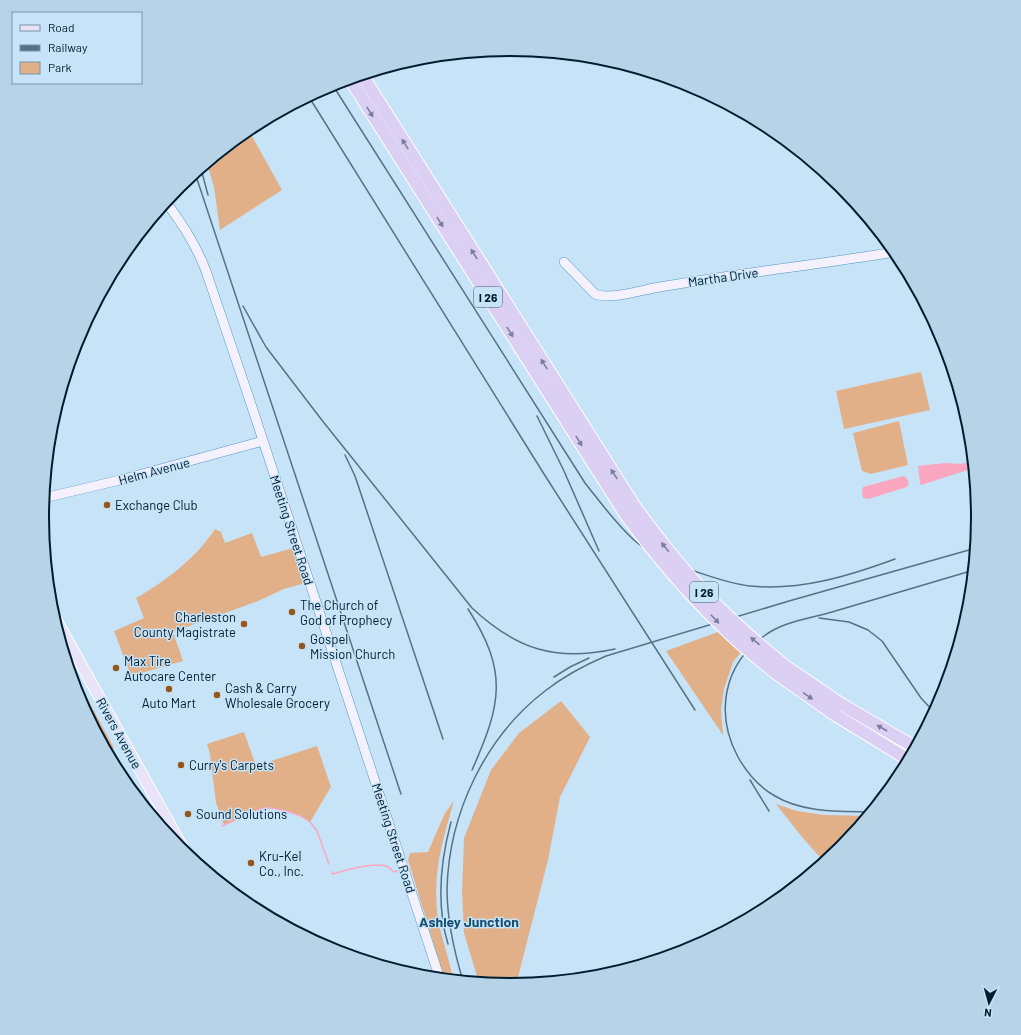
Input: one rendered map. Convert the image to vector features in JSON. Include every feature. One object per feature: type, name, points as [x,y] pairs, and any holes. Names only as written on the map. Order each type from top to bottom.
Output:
[{"type":"highway","name":"I 26","points":[[365,79],[630,511]]},
{"type":"highway","name":"I 26","points":[[353,84],[630,511],[663,544],[704,593],[750,637],[781,670],[837,716],[904,757]]},
{"type":"highway","name":"I 26","points":[[781,670],[911,745]]},
{"type":"main road","name":"Rivers Avenue","points":[[64,634],[174,833]]},
{"type":"street","name":"Meeting Street Road","points":[[170,207],[183,224],[198,252],[263,442],[438,973]]},
{"type":"street","name":"Martha Drive","points":[[564,262],[595,294],[601,297],[627,294],[692,281],[888,253]]},
{"type":"street","name":"Helm Avenue","points":[[50,497],[120,480],[263,442]]},
{"type":"green space","points":[[252,136],[282,190],[220,230],[214,187],[208,169]]},
{"type":"green space","points":[[921,372],[930,410],[844,429],[836,391]]},
{"type":"green space","points":[[899,421],[908,465],[871,474],[862,471],[853,433]]},
{"type":"green space","points":[[215,529],[221,532],[225,543],[252,533],[261,557],[293,548],[305,583],[284,589],[258,601],[173,632],[183,661],[131,676],[114,631],[144,618],[136,598],[180,568],[199,550]]},
{"type":"green space","points":[[718,632],[741,652],[733,662],[724,689],[721,709],[723,735],[666,651]]},
{"type":"green space","points":[[82,688],[114,748],[111,748]]},
{"type":"green space","points":[[561,701],[590,737],[560,797],[548,860],[518,979],[477,978],[464,933],[462,893],[464,838],[491,770],[519,733]]},
{"type":"green space","points":[[244,732],[256,766],[317,746],[331,787],[310,822],[301,816],[290,812],[273,808],[262,808],[224,825],[216,803],[210,754],[207,744]]},
{"type":"green space","points":[[454,801],[439,859],[436,887],[439,926],[452,975],[443,974],[408,860],[410,853],[428,852],[445,813]]},
{"type":"green space","points":[[776,804],[797,811],[824,815],[862,816],[837,844],[821,859]]},
{"type":"shaded area","points":[[969,462],[969,470],[921,485],[920,483],[918,466],[945,463],[961,464]]},
{"type":"shaded area","points":[[904,476],[908,481],[907,487],[868,499],[863,498],[863,487]]},
{"type":"waterway","points":[[222,826],[262,808],[273,808],[290,812],[301,816],[310,822],[317,831],[329,864]]},
{"type":"waterway","points":[[332,872],[333,874],[374,865],[386,866],[394,872],[397,871]]},
{"type":"railway","points":[[336,90],[585,483],[615,520],[635,541],[663,559],[678,565],[722,580],[750,586],[787,586],[824,581],[895,559]]},
{"type":"railway","points":[[312,101],[544,474],[695,710]]},
{"type":"railway","points":[[202,174],[208,195]]},
{"type":"railway","points":[[197,179],[401,794]]},
{"type":"railway","points":[[243,306],[266,347],[321,419],[472,608],[504,634],[538,649],[555,653],[574,654],[593,653],[615,649]]},
{"type":"railway","points":[[537,416],[564,471],[599,551]]},
{"type":"railway","points":[[345,455],[355,476],[443,739]]},
{"type":"railway","points":[[462,976],[452,936],[447,901],[449,861],[455,832],[463,805],[474,779],[488,754],[505,731],[524,710],[545,691],[575,671],[606,656],[789,601],[971,549]]},
{"type":"railway","points":[[865,812],[822,810],[797,806],[775,796],[749,774],[738,757],[731,741],[727,724],[725,707],[727,691],[732,676],[739,661],[750,648],[764,636],[780,627],[969,572]]},
{"type":"railway","points":[[468,609],[481,631],[490,652],[495,670],[496,689],[494,707],[489,726],[472,770]]},
{"type":"railway","points":[[819,618],[849,622],[868,630],[882,641],[921,698],[930,708]]},
{"type":"railway","points":[[554,677],[589,658]]},
{"type":"railway","points":[[750,780],[769,811]]},
{"type":"railway","points":[[448,944],[442,914],[441,883],[444,853],[451,822]]},
{"type":"place","name":"Exchange Club","points":[[107,505]]},
{"type":"place","name":"The Church of God of Prophecy","points":[[292,612]]},
{"type":"place","name":"Charleston County Magistrate","points":[[244,624]]},
{"type":"place","name":"Gospel Mission Church","points":[[302,646]]},
{"type":"place","name":"Max Tire Autocare Center","points":[[116,668]]},
{"type":"place","name":"Auto Mart","points":[[169,689]]},
{"type":"place","name":"Cash & Carry Wholesale Grocery","points":[[217,695]]},
{"type":"place","name":"Curry's Carpets","points":[[181,765]]},
{"type":"place","name":"Sound Solutions","points":[[188,814]]},
{"type":"place","name":"Kru-Kel Co., Inc.","points":[[251,863]]},
{"type":"district","name":"Ashley Junction","points":[[469,921]]}]
